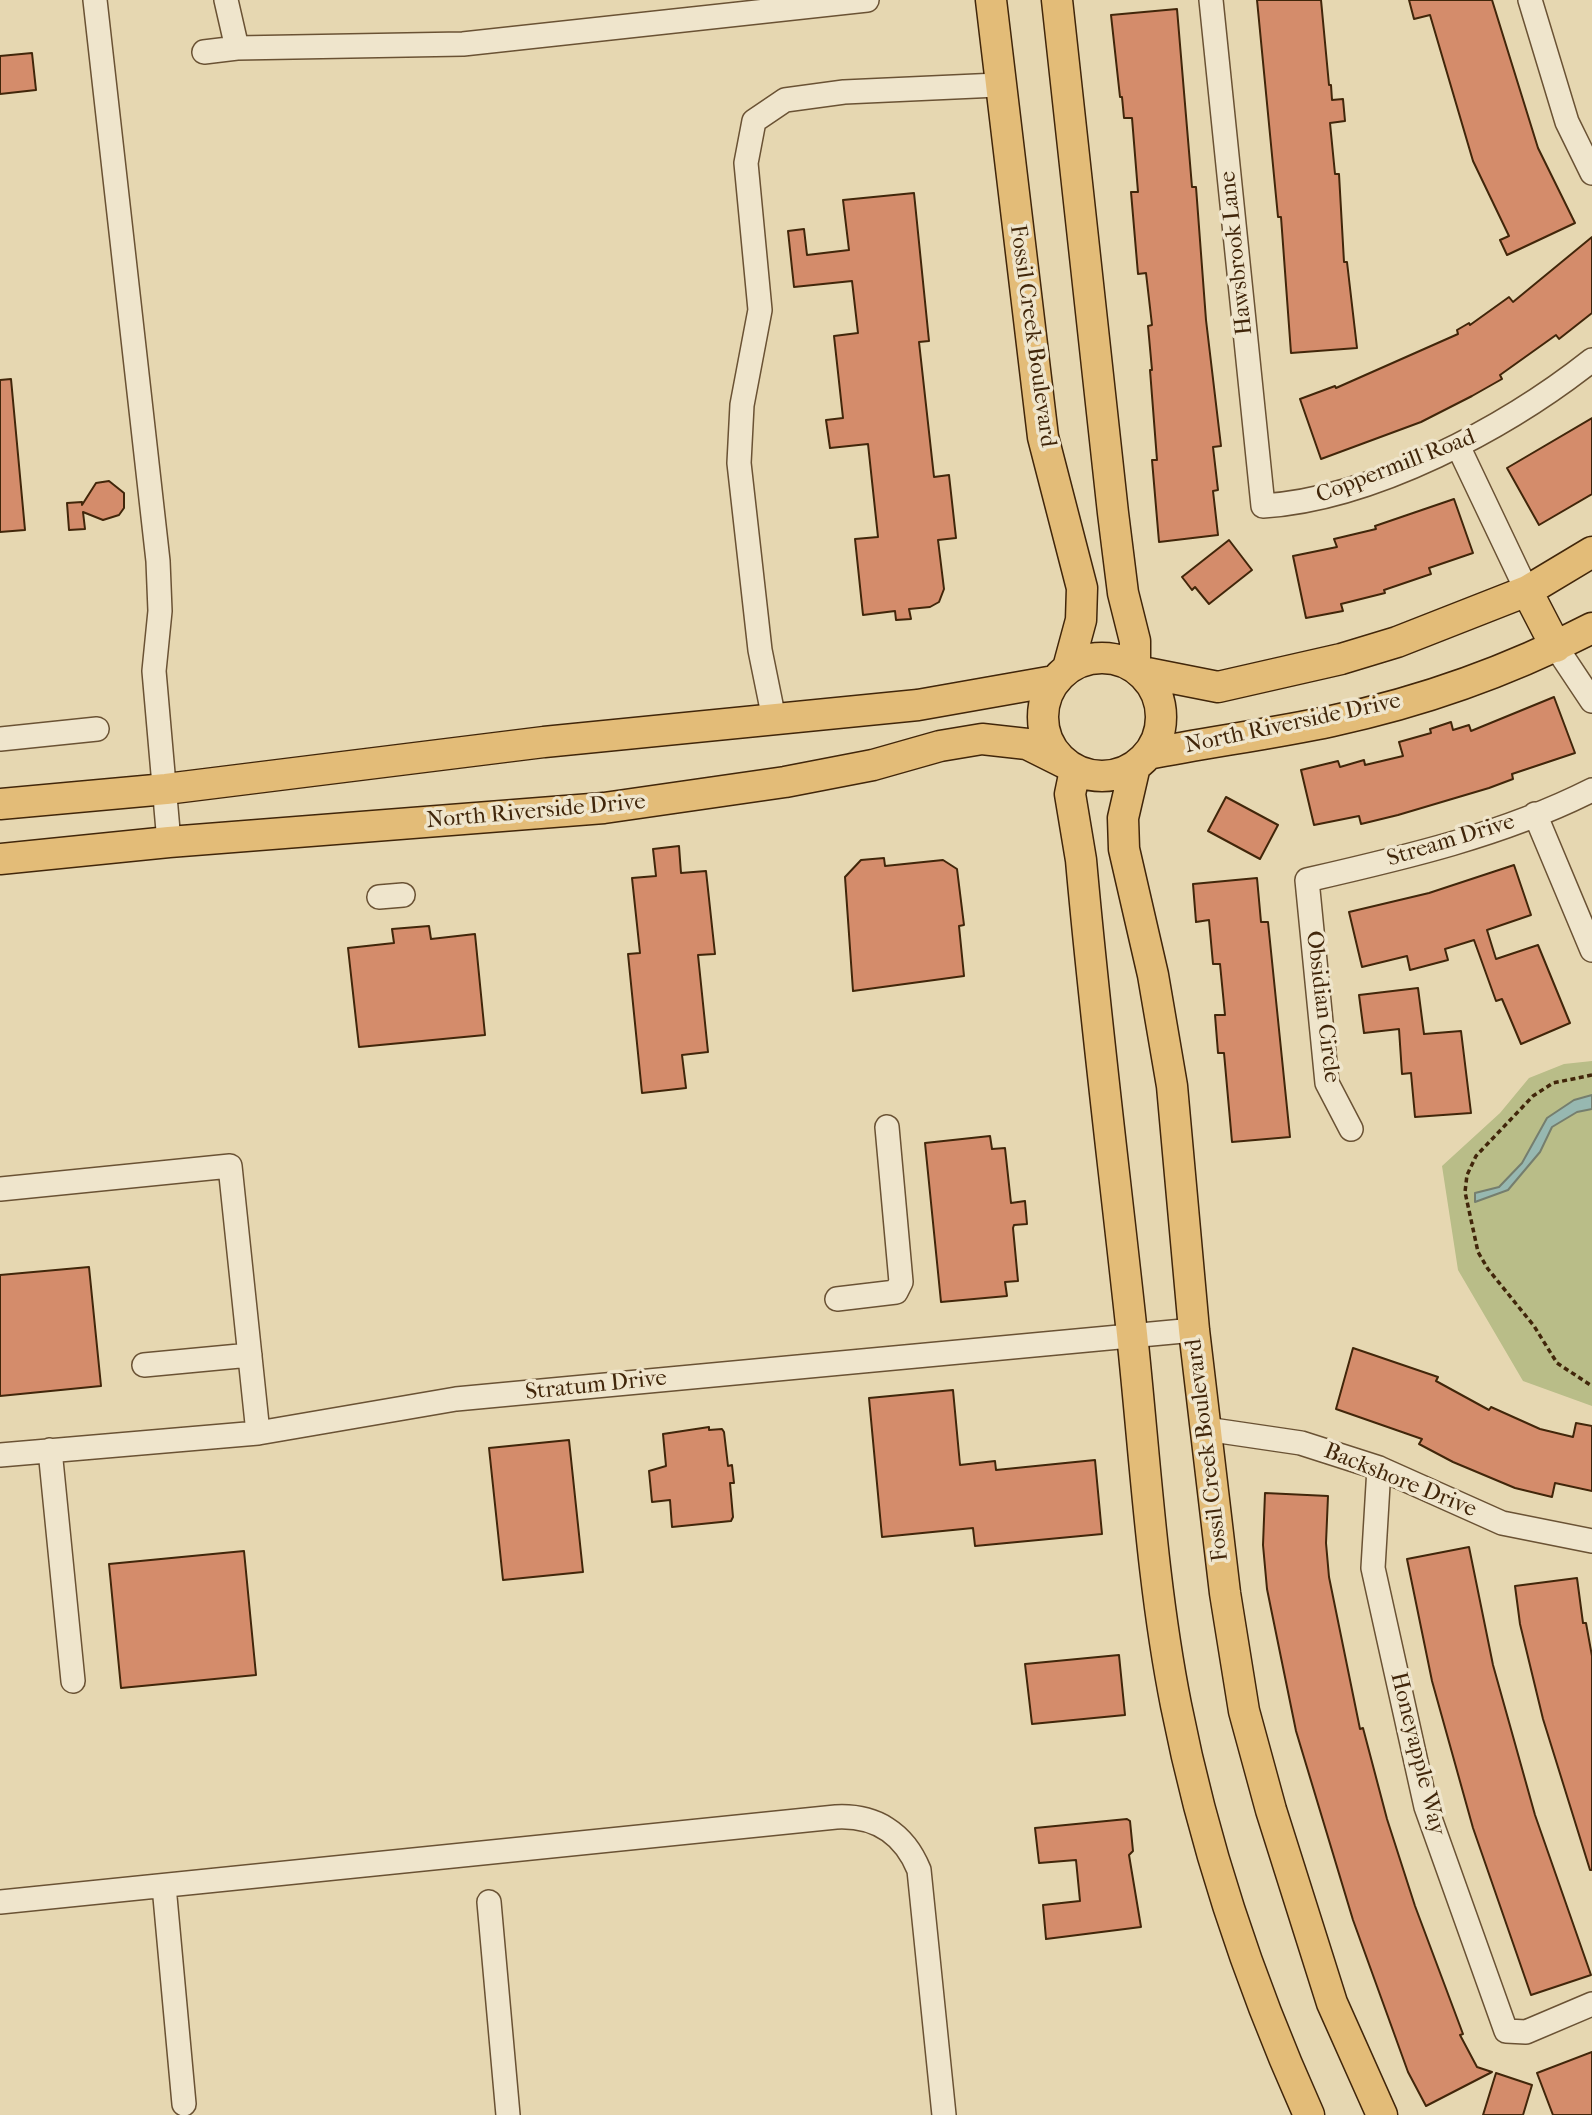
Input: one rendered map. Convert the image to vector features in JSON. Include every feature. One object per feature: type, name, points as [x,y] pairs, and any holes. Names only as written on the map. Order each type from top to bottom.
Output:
[{"type":"main road","name":"Fossil Creek Boulevard","points":[[991,0],[998,85],[1043,437],[1082,589],[1081,620],[1061,674]]},
{"type":"main road","points":[[1057,0],[1123,593],[1135,641],[1138,669],[1153,686],[1160,712],[1157,738],[1142,760],[1105,776],[1069,766],[1052,748],[1045,732],[1042,714],[1046,697],[1061,674]]},
{"type":"main road","points":[[0,804],[166,789],[544,742],[918,705],[1061,674],[1080,661],[1108,657],[1138,669],[1218,687],[1294,672],[1398,642],[1527,591],[1592,552]]},
{"type":"main road","points":[[1527,591],[1556,647]]},
{"type":"main road","name":"North Riverside Drive","points":[[1142,760],[1345,717],[1443,691],[1556,647],[1592,628]]},
{"type":"main road","name":"North Riverside Drive","points":[[0,859],[169,842],[604,808],[785,782],[873,765],[940,746],[982,740],[1027,744],[1069,766]]},
{"type":"main road","name":"Fossil Creek Boulevard","points":[[1142,760],[1124,818],[1124,849],[1153,975],[1172,1086],[1194,1330],[1225,1593],[1244,1711],[1271,1810],[1332,2003],[1382,2115]]},
{"type":"main road","points":[[1069,766],[1149,1504],[1176,1703],[1200,1810],[1240,1944],[1273,2036],[1309,2115]]},
{"type":"street","points":[[95,0],[158,561],[160,611],[153,671],[169,842]]},
{"type":"street","points":[[226,0],[237,48]]},
{"type":"street","points":[[204,52],[237,48],[463,44],[867,0]]},
{"type":"street","name":"Hawsbrook Lane","points":[[1211,0],[1263,506]]},
{"type":"street","points":[[1530,0],[1567,122],[1592,173]]},
{"type":"street","points":[[774,719],[760,650],[739,463],[742,405],[760,310],[746,163],[754,121],[785,100],[844,92],[998,85]]},
{"type":"street","name":"Coppermill Road","points":[[1263,506],[1317,499],[1458,446],[1536,400],[1592,360]]},
{"type":"street","points":[[1458,446],[1527,591]]},
{"type":"street","points":[[1556,647],[1592,701]]},
{"type":"street","points":[[0,739],[97,729]]},
{"type":"street","name":"Stream Drive","points":[[1307,880],[1441,848],[1592,790]]},
{"type":"street","points":[[1535,814],[1592,950]]},
{"type":"street","name":"Obsidian Circle","points":[[1307,880],[1327,1083],[1351,1129]]},
{"type":"street","points":[[379,897],[403,895]]},
{"type":"street","points":[[837,1299],[896,1292],[901,1282],[887,1127]]},
{"type":"street","points":[[0,1189],[230,1166],[258,1433]]},
{"type":"street","name":"Stratum Drive","points":[[0,1455],[258,1433],[456,1399],[1194,1330]]},
{"type":"street","points":[[144,1365],[250,1355]]},
{"type":"street","name":"Backshore Drive","points":[[1206,1429],[1301,1443],[1379,1468],[1502,1523],[1592,1541]]},
{"type":"street","points":[[50,1450],[73,1681]]},
{"type":"street","name":"Honeyapple Way","points":[[1379,1468],[1373,1568],[1426,1807],[1506,2031],[1526,2032],[1592,2004]]},
{"type":"street","points":[[0,1902],[836,1817],[863,1818],[875,1822],[898,1837],[919,1870],[944,2115]]},
{"type":"street","points":[[164,1885],[184,2104]]},
{"type":"street","points":[[489,1902],[508,2115]]},
{"type":"path","points":[[1592,1075],[1553,1083],[1524,1105],[1476,1156],[1466,1175],[1466,1194],[1478,1252],[1488,1269],[1534,1326],[1558,1363],[1592,1386]]},
{"type":"green space","points":[[1592,1061],[1592,1406],[1523,1381],[1458,1270],[1442,1166],[1500,1113],[1529,1078],[1564,1064]]},
{"type":"water","points":[[1592,1095],[1592,1109],[1577,1112],[1552,1127],[1540,1152],[1508,1190],[1475,1202],[1475,1193],[1499,1187],[1522,1163],[1547,1118],[1574,1100]]},
{"type":"building","points":[[1257,0],[1321,0],[1332,100],[1343,99],[1345,121],[1330,123],[1335,174],[1339,174],[1344,262],[1347,262],[1357,348],[1291,353],[1281,217],[1278,217]]},
{"type":"building","points":[[1409,0],[1492,0],[1538,148],[1575,223],[1507,255],[1500,240],[1509,236],[1473,161],[1430,15],[1414,19]]},
{"type":"building","points":[[1177,9],[1192,187],[1196,187],[1206,320],[1221,446],[1213,447],[1218,490],[1213,491],[1218,535],[1159,542],[1152,460],[1157,460],[1148,326],[1152,325],[1146,273],[1138,274],[1131,192],[1138,192],[1132,118],[1124,118],[1111,15]]},
{"type":"building","points":[[32,53],[36,90],[0,94],[0,56]]},
{"type":"building","points":[[914,193],[929,341],[919,342],[934,477],[949,475],[956,538],[938,540],[944,589],[939,602],[930,607],[909,609],[911,619],[896,620],[895,611],[863,615],[855,539],[878,537],[868,444],[830,448],[826,420],[843,418],[834,336],[858,333],[852,281],[794,287],[788,231],[804,229],[807,255],[849,250],[843,200]]},
{"type":"building","points":[[1592,237],[1592,313],[1559,339],[1556,335],[1500,375],[1502,379],[1472,396],[1421,422],[1321,459],[1300,399],[1335,386],[1336,388],[1458,334],[1457,330],[1469,323],[1470,325],[1509,297],[1513,302]]},
{"type":"building","points":[[11,379],[25,530],[0,532],[0,380]]},
{"type":"building","points":[[1592,418],[1592,494],[1539,525],[1507,468]]},
{"type":"building","points":[[109,481],[124,493],[124,508],[119,515],[103,520],[83,512],[85,529],[69,530],[67,503],[82,502],[82,505],[96,483]]},
{"type":"building","points":[[1454,499],[1473,553],[1429,568],[1431,574],[1384,590],[1385,593],[1341,604],[1343,611],[1306,618],[1293,556],[1337,547],[1334,539],[1376,529],[1375,526]]},
{"type":"building","points":[[1229,540],[1252,570],[1209,604],[1195,587],[1192,590],[1182,577]]},
{"type":"building","points":[[1554,697],[1575,753],[1512,774],[1513,779],[1489,788],[1398,815],[1361,824],[1359,816],[1314,825],[1301,770],[1338,761],[1340,767],[1364,760],[1365,765],[1403,756],[1399,742],[1431,733],[1430,729],[1451,722],[1453,730],[1469,725],[1471,731]]},
{"type":"building","points":[[1226,797],[1278,825],[1260,859],[1208,831]]},
{"type":"building","points":[[679,846],[681,873],[706,871],[715,954],[698,955],[708,1052],[682,1055],[686,1088],[642,1093],[628,954],[640,953],[632,878],[656,876],[653,849]]},
{"type":"building","points":[[884,858],[885,866],[943,860],[957,869],[964,925],[959,926],[964,976],[853,991],[845,877],[861,860]]},
{"type":"building","points":[[1514,865],[1531,915],[1487,930],[1496,959],[1538,945],[1570,1023],[1521,1044],[1502,999],[1496,1001],[1474,940],[1445,949],[1448,960],[1410,970],[1407,956],[1362,967],[1349,912],[1429,893]]},
{"type":"building","points":[[1257,878],[1261,922],[1268,922],[1290,1137],[1232,1142],[1224,1053],[1218,1053],[1215,1015],[1225,1015],[1220,964],[1213,964],[1209,920],[1196,922],[1193,884]]},
{"type":"building","points":[[429,926],[431,939],[475,934],[485,1035],[359,1047],[348,948],[394,943],[392,929]]},
{"type":"building","points":[[1418,988],[1424,1034],[1461,1031],[1471,1113],[1415,1117],[1411,1073],[1402,1074],[1399,1029],[1364,1033],[1359,995]]},
{"type":"building","points":[[990,1136],[992,1149],[1005,1148],[1011,1203],[1025,1201],[1027,1224],[1014,1225],[1013,1228],[1018,1281],[1005,1282],[1007,1296],[941,1302],[925,1143]]},
{"type":"building","points":[[89,1267],[101,1386],[0,1396],[0,1275]]},
{"type":"building","points":[[1353,1348],[1438,1377],[1436,1381],[1489,1410],[1491,1407],[1540,1429],[1573,1437],[1576,1423],[1592,1426],[1592,1491],[1555,1483],[1552,1497],[1515,1488],[1453,1462],[1419,1444],[1422,1439],[1336,1409]]},
{"type":"building","points":[[953,1390],[960,1465],[995,1461],[996,1470],[1095,1460],[1102,1534],[975,1546],[973,1528],[882,1537],[869,1398]]},
{"type":"building","points":[[709,1427],[709,1430],[722,1429],[724,1432],[728,1466],[732,1465],[734,1483],[730,1483],[733,1517],[731,1521],[672,1527],[670,1500],[652,1502],[649,1471],[666,1466],[663,1434]]},
{"type":"building","points":[[569,1440],[583,1572],[503,1580],[489,1448]]},
{"type":"building","points":[[1265,1493],[1328,1496],[1326,1543],[1329,1577],[1360,1729],[1363,1728],[1387,1819],[1415,1906],[1463,2034],[1460,2035],[1477,2067],[1492,2072],[1426,2106],[1408,2072],[1353,1920],[1296,1731],[1267,1589],[1263,1545]]},
{"type":"building","points":[[1469,1547],[1493,1665],[1535,1815],[1591,1975],[1531,1995],[1473,1828],[1432,1681],[1407,1559]]},
{"type":"building","points":[[244,1551],[256,1675],[121,1688],[109,1564]]},
{"type":"building","points":[[1577,1578],[1583,1623],[1586,1623],[1592,1656],[1592,1870],[1543,1719],[1520,1624],[1515,1586]]},
{"type":"building","points":[[1119,1655],[1125,1715],[1032,1724],[1025,1664]]},
{"type":"building","points":[[1127,1819],[1130,1821],[1133,1851],[1129,1855],[1141,1927],[1046,1939],[1043,1905],[1080,1901],[1076,1860],[1039,1863],[1035,1828]]},
{"type":"building","points":[[1592,2052],[1592,2115],[1553,2115],[1537,2073]]},
{"type":"building","points":[[1496,2073],[1532,2085],[1523,2115],[1483,2115]]}]
